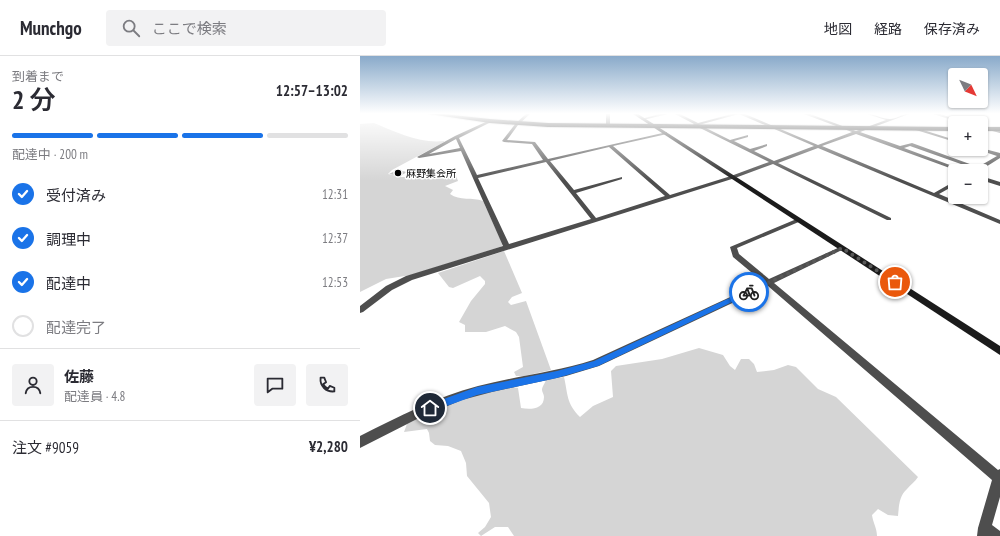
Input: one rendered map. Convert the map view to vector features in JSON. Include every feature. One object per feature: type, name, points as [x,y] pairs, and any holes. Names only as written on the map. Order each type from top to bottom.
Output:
[{"type":"main road","points":[[669,136],[800,220],[1000,351]]},
{"type":"street","points":[[508,136],[504,141],[533,143],[595,220]]},
{"type":"street","points":[[475,177],[654,136]]},
{"type":"street","points":[[720,136],[889,219]]},
{"type":"street","points":[[730,141],[745,136]]},
{"type":"street","points":[[795,136],[1000,222]]},
{"type":"street","points":[[360,310],[389,288],[409,278],[732,177],[847,136]]},
{"type":"street","points":[[867,136],[948,166]]},
{"type":"street","points":[[462,149],[419,156],[457,137],[507,248]]},
{"type":"street","points":[[900,148],[910,144],[962,164]]},
{"type":"street","points":[[610,146],[669,197]]},
{"type":"street","points":[[750,151],[765,146]]},
{"type":"street","points":[[988,152],[1000,156]]},
{"type":"street","points":[[987,164],[1000,156]]},
{"type":"street","points":[[572,192],[620,178]]},
{"type":"street","points":[[988,180],[1000,184]]},
{"type":"street","points":[[934,195],[948,187]]},
{"type":"street","points":[[800,220],[733,247],[736,255],[999,477],[988,533]]},
{"type":"street","points":[[360,442],[454,398],[477,391],[557,374],[596,363],[842,248]]},
{"type":"shaded area","points":[[360,136],[409,136],[426,141],[444,141],[392,170],[388,174],[401,177],[413,177],[455,173],[458,181],[445,186],[453,190],[450,194],[462,198],[483,201],[503,245],[411,275],[386,279],[360,292]]},
{"type":"shaded area","points":[[504,251],[522,293],[512,297],[508,302],[511,305],[526,301],[551,370],[524,376],[516,376],[514,372],[523,367],[519,337],[516,332],[505,326],[486,332],[465,332],[465,325],[459,322],[471,301],[485,284],[485,281],[480,276],[453,288],[449,287],[438,273]]},
{"type":"shaded area","points":[[699,348],[723,355],[730,366],[735,370],[741,359],[749,359],[754,364],[757,372],[774,370],[788,365],[796,367],[818,389],[836,397],[918,477],[902,495],[898,516],[888,515],[878,509],[872,515],[877,536],[514,536],[508,527],[495,527],[481,536],[478,533],[485,527],[491,517],[489,503],[467,476],[466,463],[461,451],[448,446],[435,445],[430,441],[427,429],[404,432],[407,424],[446,406],[485,393],[513,387],[518,388],[521,408],[536,408],[542,404],[544,396],[542,389],[546,380],[564,377],[570,403],[580,417],[593,406],[613,397],[611,371],[616,366],[662,359]]},
{"type":"building","name":"麻野集会所","points":[[397,170],[407,172],[400,176],[389,174]]},
{"type":"way so far","points":[[749,292],[842,248],[895,282]]},
{"type":"place","name":"麻野集会所","points":[[398,173]]},
{"type":"route","points":[[430,408],[454,398],[477,391],[557,374],[596,363],[749,292]]}]
